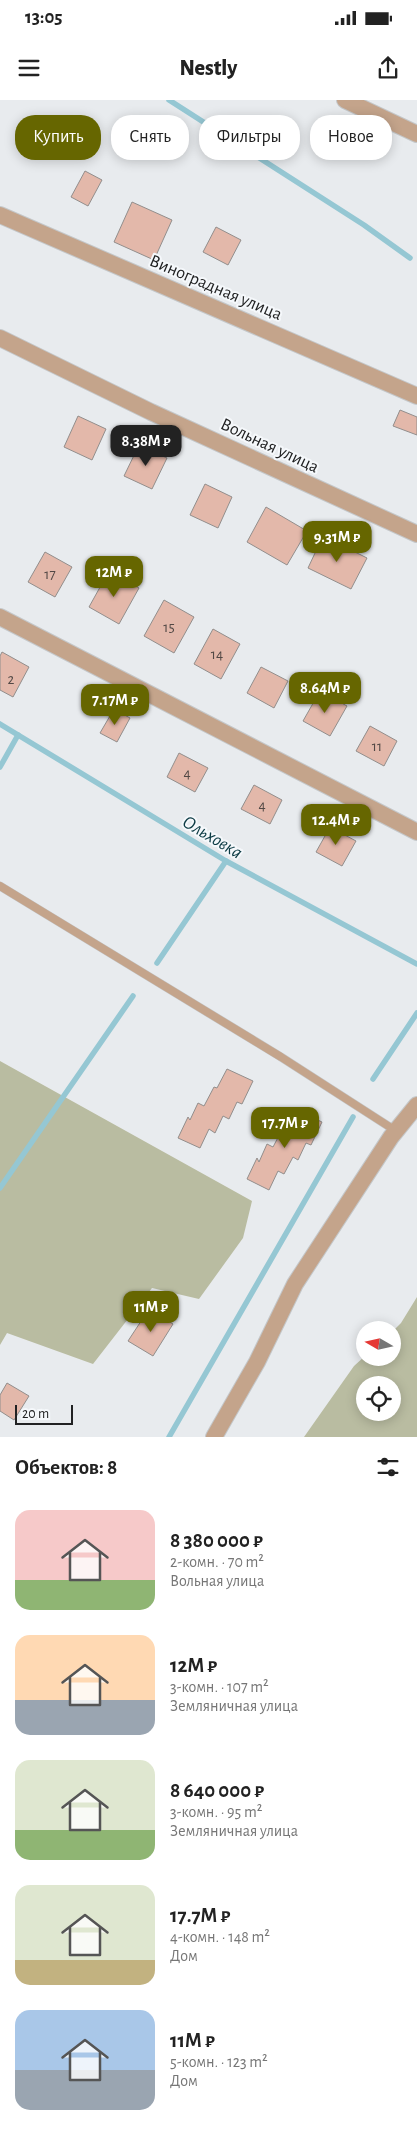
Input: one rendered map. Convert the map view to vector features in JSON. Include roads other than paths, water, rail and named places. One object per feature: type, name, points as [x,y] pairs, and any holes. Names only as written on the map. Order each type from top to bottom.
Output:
[{"type":"street","points":[[345,100],[417,134]]},
{"type":"street","name":"Виноградная улица","points":[[0,215],[417,396]]},
{"type":"street","name":"Вольная улица","points":[[0,338],[151,412],[417,534]]},
{"type":"street","points":[[0,617],[417,832]]},
{"type":"street","points":[[214,1437],[258,1362],[295,1284],[396,1131],[417,1105]]},
{"type":"lane","points":[[0,886],[281,1057],[396,1131]]},
{"type":"waterway","points":[[169,100],[364,225],[410,258]]},
{"type":"waterway","name":"Ольховка","points":[[0,724],[226,861],[417,964]]},
{"type":"waterway","points":[[0,767],[18,735]]},
{"type":"waterway","points":[[157,963],[226,861]]},
{"type":"waterway","points":[[0,1188],[133,996]]},
{"type":"waterway","points":[[373,1079],[417,1013]]},
{"type":"waterway","points":[[169,1437],[353,1117]]}]
